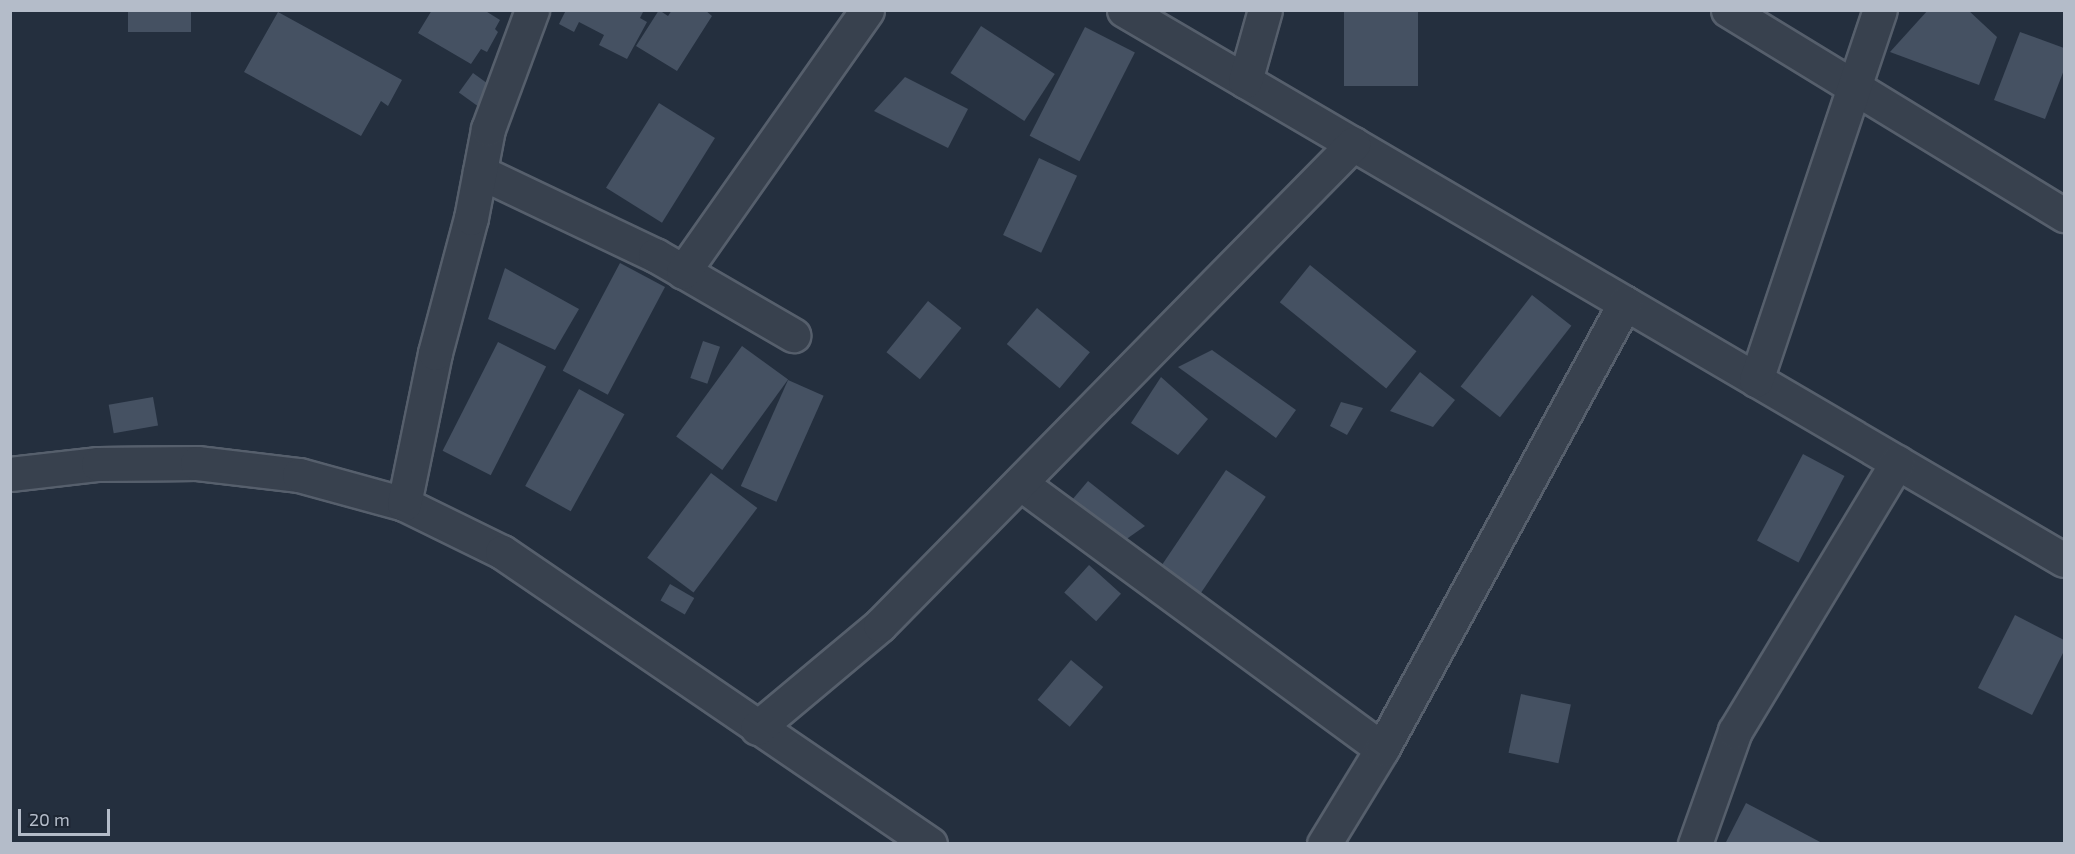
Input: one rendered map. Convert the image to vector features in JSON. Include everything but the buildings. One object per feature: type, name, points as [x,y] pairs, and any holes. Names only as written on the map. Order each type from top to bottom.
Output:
[{"type":"street","points":[[683,272],[867,10]]},
{"type":"street","points":[[1124,10],[2064,560]]},
{"type":"street","points":[[1245,81],[1265,10]]},
{"type":"street","points":[[1728,10],[2064,215]]},
{"type":"street","points":[[1756,380],[1881,10]]},
{"type":"street","points":[[404,504],[435,353],[480,172],[488,129],[530,11]]},
{"type":"street","points":[[757,728],[880,625],[1353,144]]},
{"type":"street","points":[[480,172],[683,272],[793,335]]},
{"type":"street","points":[[1324,843],[1382,749],[1625,303]]},
{"type":"street","points":[[1695,843],[1735,731],[1897,462]]},
{"type":"street","points":[[10,474],[98,464],[197,463],[299,475],[404,504],[501,552],[757,728],[930,843]]},
{"type":"street","points":[[1020,483],[1382,749]]}]
